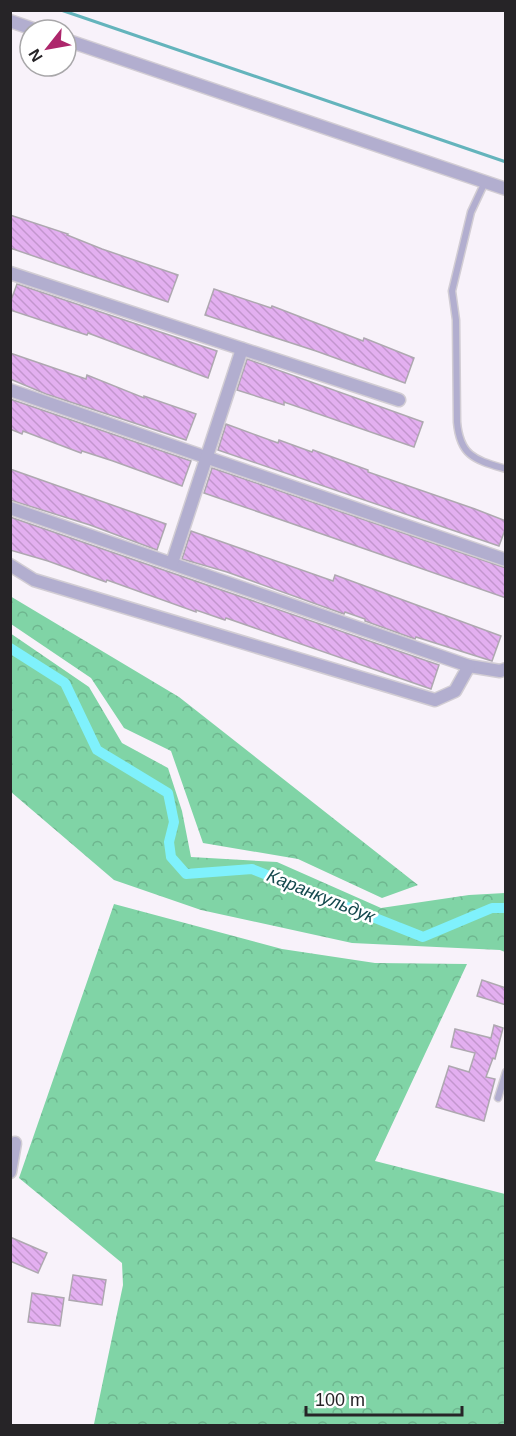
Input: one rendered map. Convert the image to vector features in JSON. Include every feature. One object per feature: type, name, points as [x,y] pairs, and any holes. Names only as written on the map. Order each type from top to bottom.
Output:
[{"type":"street","points":[[78,44],[506,189]]},
{"type":"street","points":[[10,273],[399,400]]},
{"type":"street","points":[[172,563],[242,349]]},
{"type":"street","points":[[10,390],[506,560]]},
{"type":"street","points":[[10,508],[469,666],[500,671],[506,669]]},
{"type":"street","points":[[10,565],[34,579],[435,700],[455,691],[469,666]]},
{"type":"street","points":[[10,1172],[15,1143]]},
{"type":"lane","points":[[485,182],[471,212],[452,291],[456,320],[459,439],[467,452],[478,460],[506,469]]},
{"type":"lane","points":[[498,1098],[506,1072]]},
{"type":"green space","points":[[10,596],[179,697],[418,885],[382,898],[298,859],[203,843],[171,751],[124,728],[91,678],[11,624]]},
{"type":"green space","points":[[10,633],[89,687],[122,743],[168,768],[182,811],[191,857],[277,862],[381,908],[469,895],[505,893],[505,952],[352,943],[201,910],[114,880],[11,792]]},
{"type":"green space","points":[[114,904],[282,949],[375,963],[467,964],[375,1161],[505,1194],[505,1425],[103,1426],[94,1424],[123,1285],[122,1263],[19,1178]]},
{"type":"building","points":[[10,215],[178,275],[168,302],[10,248]]},
{"type":"building","points":[[17,284],[217,351],[208,378],[88,333],[87,335],[10,310],[10,303]]},
{"type":"building","points":[[214,289],[271,308],[272,306],[414,358],[405,383],[205,315]]},
{"type":"building","points":[[10,353],[86,379],[87,375],[144,398],[144,396],[196,414],[186,440],[46,394],[10,379]]},
{"type":"building","points":[[247,359],[423,422],[414,447],[284,402],[284,405],[237,390]]},
{"type":"building","points":[[10,399],[191,461],[182,486],[113,461],[82,451],[81,453],[23,431],[22,434],[10,429]]},
{"type":"building","points":[[226,424],[278,443],[279,440],[312,452],[313,450],[506,521],[499,546],[218,450]]},
{"type":"building","points":[[212,468],[506,568],[506,598],[204,493]]},
{"type":"building","points":[[10,469],[166,524],[157,550],[90,525],[10,500]]},
{"type":"building","points":[[10,517],[439,665],[431,689],[226,618],[225,620],[196,610],[196,612],[107,580],[106,582],[10,550]]},
{"type":"building","points":[[191,531],[333,581],[335,575],[501,636],[492,661],[416,637],[415,639],[345,612],[344,614],[227,572],[182,559]]},
{"type":"building","points":[[482,980],[506,988],[506,1005],[477,996]]},
{"type":"building","points":[[494,1025],[503,1028],[495,1059],[493,1058],[486,1077],[495,1079],[484,1121],[436,1107],[449,1066],[469,1072],[475,1053],[451,1047],[455,1029],[491,1038]]},
{"type":"building","points":[[10,1237],[47,1253],[38,1273],[10,1261]]},
{"type":"building","points":[[73,1275],[106,1280],[102,1305],[69,1300]]},
{"type":"building","points":[[32,1293],[64,1298],[60,1326],[28,1322]]},
{"type":"waterway","points":[[61,10],[506,162]]},
{"type":"waterway","name":"Каранкульдук","points":[[10,648],[65,683],[97,750],[168,793],[174,822],[169,842],[171,857],[186,874],[252,869],[423,937],[492,908],[506,908]]}]
